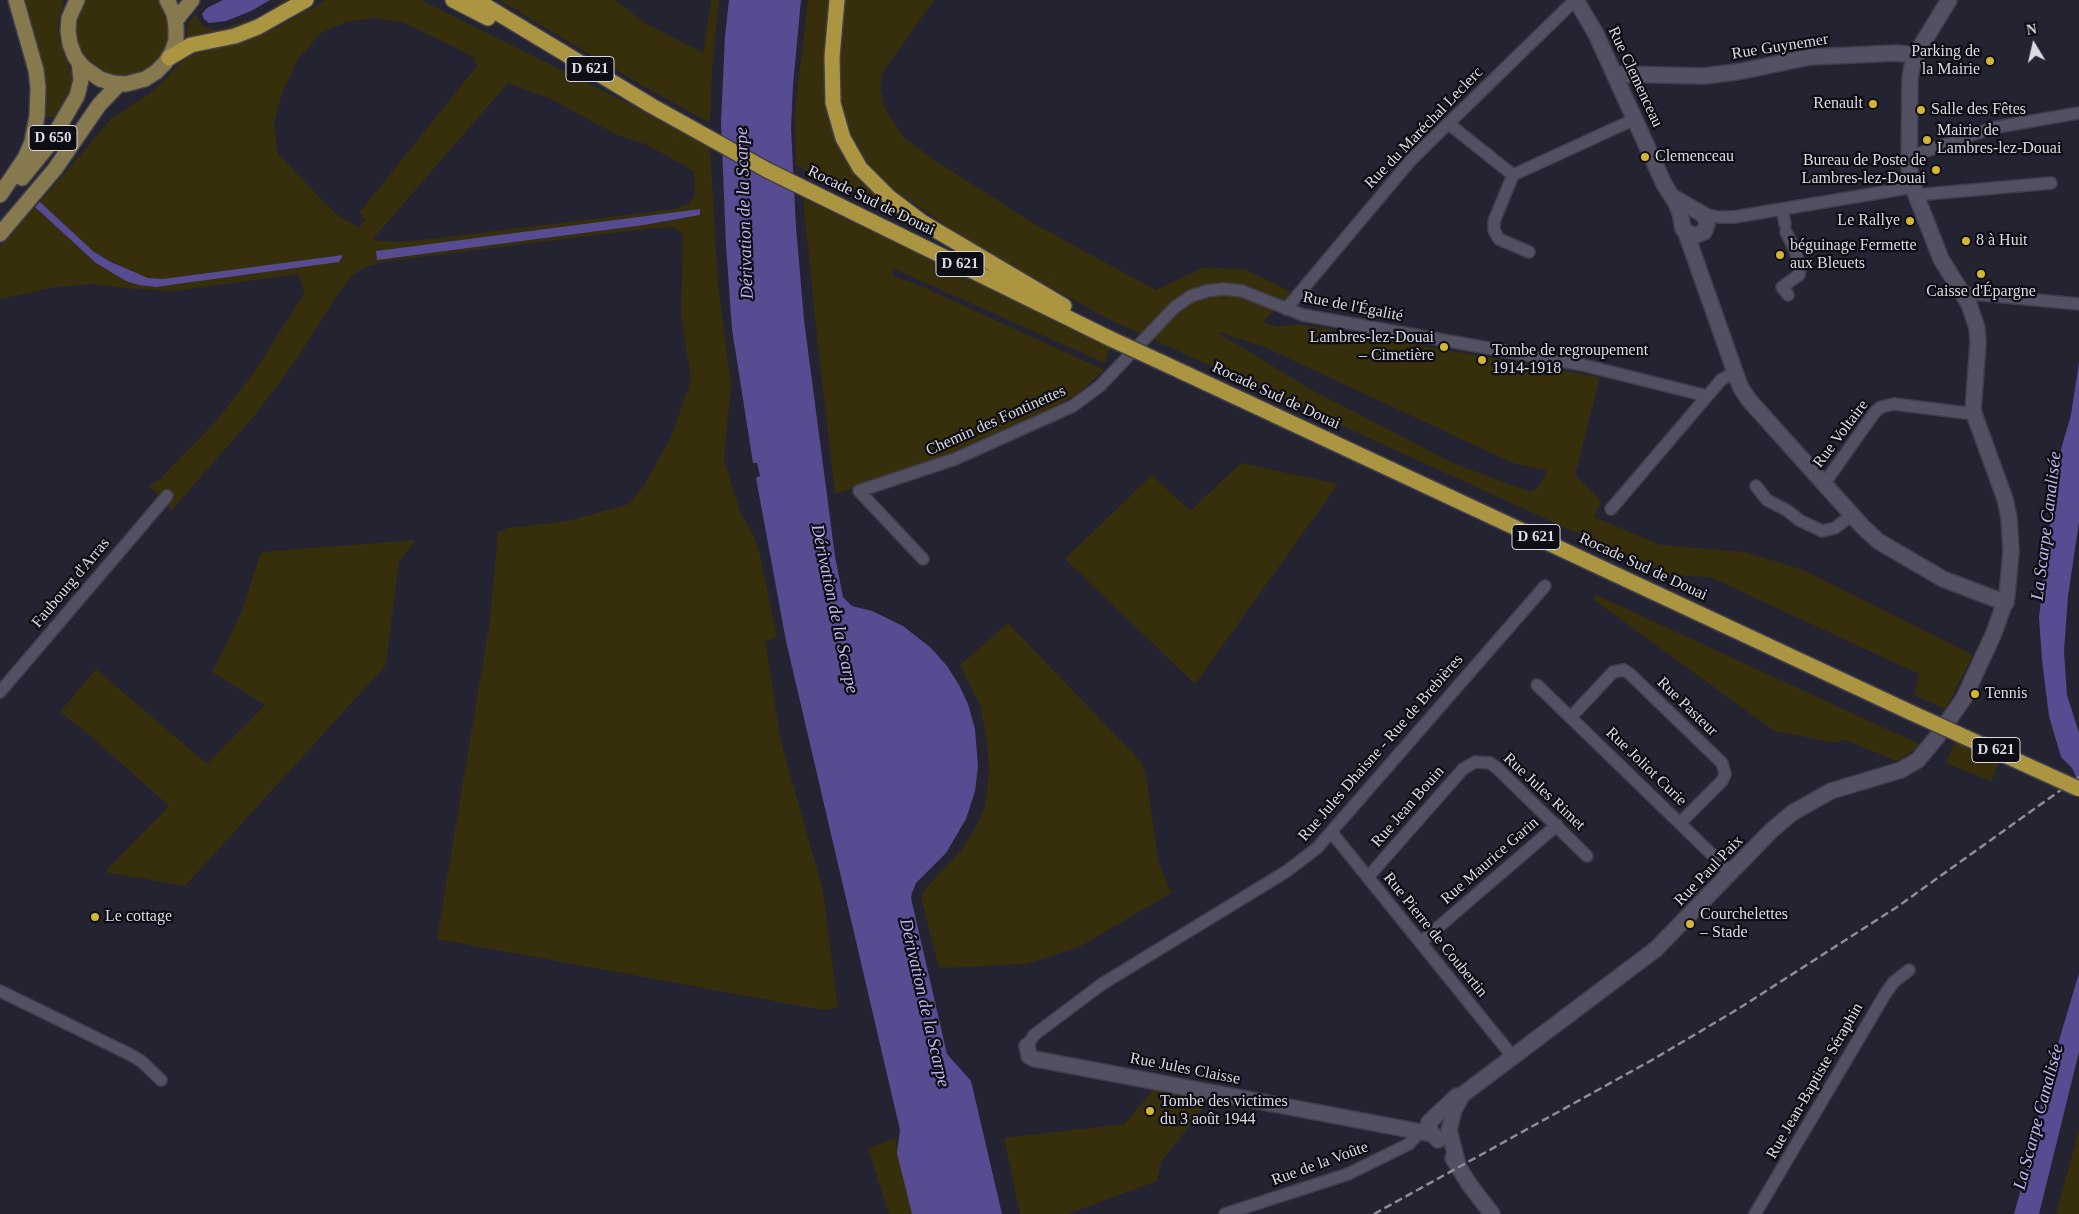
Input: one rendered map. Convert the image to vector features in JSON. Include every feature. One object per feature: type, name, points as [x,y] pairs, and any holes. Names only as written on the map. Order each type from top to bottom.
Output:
[{"type":"highway","points":[[169,58],[191,44],[235,36],[258,27],[306,0]]},
{"type":"highway","points":[[454,0],[586,67]]},
{"type":"highway","name":"Rocade Sud de Douai","points":[[476,0],[586,67],[704,131],[809,186],[1076,314],[1113,336]]},
{"type":"highway","name":"Rocade Sud de Douai","points":[[488,0],[633,86],[704,131]]},
{"type":"highway","points":[[837,0],[832,57],[833,103],[843,138],[860,168],[889,198],[922,222],[1076,314]]},
{"type":"highway","name":"Rocade Sud de Douai","points":[[809,186],[851,210],[1113,336],[1913,708],[2079,789]]},
{"type":"highway","name":"Rocade Sud de Douai","points":[[1913,708],[2079,779]]},
{"type":"main road","points":[[0,195],[29,151],[37,116],[38,87],[36,70],[16,0]]},
{"type":"main road","points":[[75,2],[68,24],[72,51],[88,72],[100,79],[119,84],[139,82],[161,68],[169,58],[176,40],[176,20],[167,0]]},
{"type":"main road","points":[[176,20],[192,0]]},
{"type":"main road","name":"D 650","points":[[0,202],[48,146],[72,106],[79,91],[79,62]]},
{"type":"main road","name":"D 650","points":[[0,234],[56,169],[99,105],[119,84]]},
{"type":"street","name":"Rue Clemenceau","points":[[1575,0],[1599,39],[1630,72],[1624,94],[1664,184],[1673,197],[1700,272]]},
{"type":"street","name":"Rue du Maréchal Leclerc","points":[[1286,309],[1402,170],[1575,0]]},
{"type":"street","points":[[1949,0],[1916,55],[1910,76],[1909,157],[1915,191],[1941,259],[1973,314],[1978,333],[1974,414]]},
{"type":"street","name":"Rue Guynemer","points":[[1630,72],[1686,77],[1712,76],[1805,58],[1896,53],[1916,55]]},
{"type":"street","points":[[1624,94],[1630,72]]},
{"type":"street","points":[[1909,157],[1992,128],[2079,112]]},
{"type":"street","points":[[1529,252],[1499,239],[1494,230],[1494,221],[1513,175],[1635,119]]},
{"type":"street","points":[[1449,124],[1513,175]]},
{"type":"street","points":[[1734,217],[1694,236],[1684,227],[1687,213],[1700,212],[1718,217],[1734,217],[1915,191],[2051,184]]},
{"type":"street","name":"Rue Clemenceau","points":[[1673,197],[1700,212]]},
{"type":"street","points":[[1782,209],[1785,228],[1795,250],[1800,269],[1799,275],[1782,287],[1788,295]]},
{"type":"street","points":[[1700,212],[1707,221],[1699,241],[1697,255],[1700,272],[1741,388],[1749,400],[1867,531],[1884,545],[1954,584],[2006,603]]},
{"type":"street","name":"Chemin des Fontinettes","points":[[923,559],[858,492],[956,459],[1073,406],[1100,386],[1167,314],[1191,296],[1215,289],[1233,290],[1248,293],[1286,309]]},
{"type":"street","points":[[1962,293],[2079,304]]},
{"type":"street","name":"Rue de l'Égalité","points":[[1286,309],[1303,315],[1583,365],[1707,396]]},
{"type":"street","points":[[1611,509],[1721,380],[1735,372]]},
{"type":"street","name":"Rue Voltaire","points":[[1824,484],[1875,412],[1881,407],[1894,404],[1974,414]]},
{"type":"street","name":"Rue Paul Paix","points":[[1430,1128],[1457,1097],[1656,949],[1779,824],[1806,804],[1839,788],[1902,770],[1918,760],[1937,737],[1971,685],[2006,603],[2009,587],[2011,560],[2007,508],[1974,414]]},
{"type":"street","points":[[1756,486],[1767,500],[1790,512],[1798,520],[1822,531],[1835,528],[1852,514]]},
{"type":"street","name":"Faubourg d'Arras","points":[[0,692],[167,496]]},
{"type":"street","name":"Rue Jules Dhaisne - Rue de Brebières","points":[[1027,1046],[1034,1035],[1102,984],[1296,865],[1332,833],[1545,586]]},
{"type":"street","name":"Rue Pasteur","points":[[1571,717],[1613,672],[1620,670],[1630,674],[1722,763],[1725,774],[1722,781],[1680,823]]},
{"type":"street","name":"Rue Joliot Curie","points":[[1538,685],[1731,873]]},
{"type":"street","name":"Rue Jules Rimet","points":[[1475,762],[1484,762],[1497,768],[1587,856]]},
{"type":"street","name":"Rue Jean Bouin","points":[[1368,878],[1463,769],[1475,762]]},
{"type":"street","name":"Rue Maurice Garin","points":[[1421,942],[1557,825]]},
{"type":"street","name":"Rue Pierre de Coubertin","points":[[1332,833],[1512,1057]]},
{"type":"street","name":"Rue Jean-Baptiste Séraphin","points":[[1755,1214],[1890,986],[1909,970]]},
{"type":"street","points":[[0,991],[131,1055],[141,1061],[161,1080]]},
{"type":"street","name":"Rue Jules Claisse","points":[[1027,1046],[1029,1056],[1035,1059],[1403,1128],[1430,1128]]},
{"type":"street","name":"Rue Paul Paix","points":[[1449,1127],[1456,1104],[1467,1091]]},
{"type":"street","points":[[1458,1165],[1449,1127],[1444,1117],[1430,1128],[1492,1214]]},
{"type":"street","name":"Rue de la Voûte","points":[[1226,1214],[1348,1174],[1409,1144],[1430,1128]]},
{"type":"shaded area","points":[[20,0],[64,0],[58,23],[59,39],[72,76],[69,93],[57,117],[42,117]]},
{"type":"shaded area","points":[[86,0],[159,0],[169,22],[166,47],[160,58],[141,73],[129,76],[116,76],[104,73],[88,62],[81,52],[76,34],[77,16]]},
{"type":"shaded area","points":[[284,0],[297,0],[240,29],[185,42],[188,24],[195,15],[203,26],[216,30],[259,17]]},
{"type":"shaded area","points":[[326,0],[421,0],[659,119],[710,148],[718,285],[731,383],[724,460],[741,514],[752,532],[759,550],[777,638],[765,641],[781,742],[823,891],[838,1008],[823,1010],[437,939],[490,620],[498,532],[509,528],[568,521],[629,504],[643,487],[671,437],[691,380],[681,314],[683,234],[673,227],[653,228],[387,261],[365,267],[352,276],[340,291],[296,360],[255,415],[171,511],[166,502],[149,486],[159,480],[216,421],[253,374],[305,292],[298,274],[174,291],[92,284],[56,287],[0,299],[0,247],[35,207],[96,263],[126,281],[163,279],[148,278],[134,273],[94,252],[40,202],[112,118],[149,94],[167,78],[180,62],[192,54],[272,30]],"holes":[[[374,18],[403,22],[474,57],[477,66],[360,212],[365,220],[359,228],[336,214],[278,154],[274,123],[281,96],[297,60],[321,33],[346,22]],[[508,83],[551,99],[617,135],[645,144],[694,172],[695,195],[688,204],[675,209],[430,239],[400,242],[372,240]],[[700,209],[700,215],[644,225],[378,260],[376,251]]]},
{"type":"shaded area","points":[[499,0],[615,0],[645,23],[703,53],[711,0],[719,0],[712,69],[710,123],[643,86]]},
{"type":"shaded area","points":[[808,0],[934,0],[883,72],[880,88],[884,107],[904,138],[936,161],[1036,225],[1156,290],[1203,268],[1245,269],[1291,292],[1263,322],[1278,327],[1297,324],[1600,377],[1575,475],[1601,501],[1594,517],[1661,545],[1745,552],[1803,570],[1973,655],[1946,709],[1914,695],[1919,674],[1710,577],[1669,575],[1106,318],[964,239],[899,194],[882,208],[849,194],[796,165],[795,112]],"holes":[[[1215,331],[1262,346],[1513,463],[1547,471],[1538,488],[1531,492],[1455,464],[1310,389]]]},
{"type":"shaded area","points":[[803,198],[1110,346],[1105,363],[892,268],[893,276],[923,287],[1104,370],[1077,395],[980,445],[927,465],[835,494]]},
{"type":"shaded area","points":[[1241,463],[1338,484],[1195,684],[1065,559],[1152,475],[1190,511]]},
{"type":"shaded area","points":[[416,540],[399,561],[386,665],[185,886],[105,872],[169,806],[87,733],[60,712],[96,669],[207,764],[265,705],[212,672],[242,611],[261,552]]},
{"type":"shaded area","points":[[1594,594],[1921,745],[1897,761],[1843,739],[1837,743],[1774,731],[1593,599]]},
{"type":"shaded area","points":[[1008,623],[1142,763],[1147,780],[1158,861],[1171,893],[1081,946],[1026,964],[939,968],[921,898],[924,890],[961,851],[977,825],[985,807],[989,773],[987,742],[980,705],[960,665]]},
{"type":"shaded area","points":[[1956,739],[2001,757],[1991,781],[1946,763]]},
{"type":"shaded area","points":[[1157,1086],[1212,1097],[1161,1162],[1157,1181],[1068,1214],[1020,1214],[1004,1138],[1124,1124]]},
{"type":"shaded area","points":[[2079,1130],[2079,1214],[2056,1214]]},
{"type":"shaded area","points":[[895,1138],[913,1214],[889,1214],[868,1149]]},
{"type":"water","points":[[223,0],[270,0],[251,11],[226,21],[209,23],[202,14],[207,8]]},
{"type":"water","name":"Dérivation de la Scarpe","points":[[729,0],[801,0],[791,128],[796,227],[804,320],[835,556],[843,597],[852,606],[872,611],[903,626],[930,647],[947,666],[959,685],[968,704],[975,729],[978,766],[975,791],[966,819],[946,853],[916,883],[911,898],[947,1054],[971,1081],[1002,1214],[912,1214],[897,1153],[900,1130],[786,641],[756,478],[760,476],[757,463],[753,463],[732,329],[726,245],[721,122],[725,36]]},
{"type":"water","points":[[40,202],[94,252],[111,262],[148,278],[163,279],[343,255],[339,262],[156,287],[139,285],[126,281],[96,263],[35,207]]},
{"type":"water","points":[[700,209],[700,215],[644,225],[377,260],[376,251]]},
{"type":"water","points":[[2079,362],[2079,522],[2068,596],[2064,651],[2067,695],[2079,733],[2079,783],[2072,768],[2061,757],[2049,716],[2039,617],[2057,463],[2071,415]]},
{"type":"water","name":"La Scarpe Canalisée","points":[[2079,973],[2079,1052],[2039,1214],[2014,1214],[2044,1091]]},
{"type":"railway","points":[[1374,1214],[1652,1060],[1738,1009],[1897,907],[2079,777]]},
{"type":"place","name":"Parking de la Mairie","points":[[1990,61]]},
{"type":"place","name":"Renault","points":[[1873,104]]},
{"type":"place","name":"Salle des Fêtes","points":[[1921,110]]},
{"type":"place","name":"Mairie de Lambres-lez-Douai","points":[[1927,140]]},
{"type":"place","name":"Clemenceau","points":[[1645,157]]},
{"type":"place","name":"Bureau de Poste de Lambres-lez-Douai","points":[[1936,170]]},
{"type":"place","name":"Le Rallye","points":[[1910,221]]},
{"type":"place","name":"8 à Huit","points":[[1966,241]]},
{"type":"place","name":"béguinage Fermette aux Bleuets","points":[[1780,255]]},
{"type":"place","name":"Caisse d'Épargne","points":[[1981,274]]},
{"type":"place","name":"Lambres-lez-Douai – Cimetière","points":[[1444,347]]},
{"type":"place","name":"Tombe de regroupement 1914-1918","points":[[1482,360]]},
{"type":"place","name":"Tennis","points":[[1975,694]]},
{"type":"place","name":"Le cottage","points":[[95,917]]},
{"type":"place","name":"Courchelettes – Stade","points":[[1690,924]]},
{"type":"place","name":"Tombe des victimes du 3 août 1944","points":[[1150,1111]]}]
